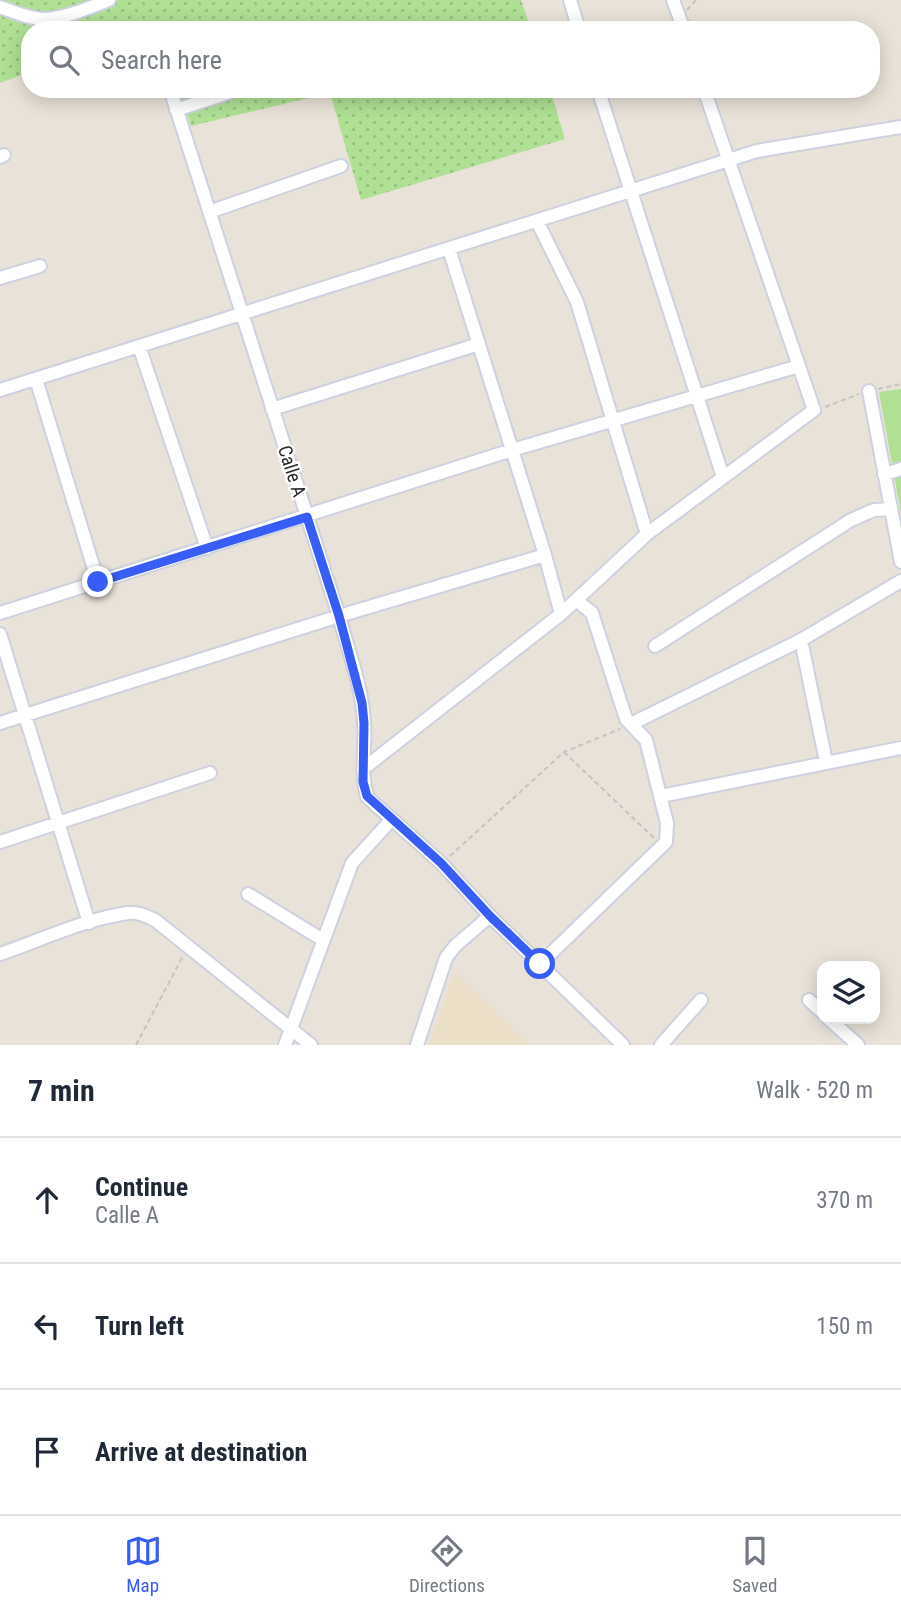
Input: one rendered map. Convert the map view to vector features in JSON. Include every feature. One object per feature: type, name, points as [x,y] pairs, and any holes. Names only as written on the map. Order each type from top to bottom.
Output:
[{"type":"street","points":[[0,6],[26,17],[44,19],[85,10],[109,0]]},
{"type":"street","points":[[570,0],[576,21]]},
{"type":"street","points":[[673,0],[681,21]]},
{"type":"street","name":"Calle A","points":[[173,98],[339,616],[362,703],[363,782],[367,796],[441,863],[490,916],[624,1045]]},
{"type":"street","points":[[176,110],[213,98]]},
{"type":"street","points":[[601,98],[723,477]]},
{"type":"street","points":[[363,769],[561,614],[647,534],[814,410],[707,98]]},
{"type":"street","points":[[0,390],[757,151],[901,127]]},
{"type":"street","points":[[209,212],[341,166]]},
{"type":"street","points":[[537,221],[577,302],[647,534]]},
{"type":"street","points":[[449,249],[561,614]]},
{"type":"street","points":[[0,278],[40,267]]},
{"type":"street","points":[[272,409],[479,344]]},
{"type":"street","points":[[139,346],[207,548]]},
{"type":"street","points":[[0,613],[512,450],[799,366]]},
{"type":"street","points":[[36,379],[98,582]]},
{"type":"street","points":[[869,391],[901,562]]},
{"type":"street","points":[[884,474],[901,469]]},
{"type":"street","points":[[655,646],[851,520],[874,510],[891,509]]},
{"type":"street","points":[[0,723],[339,616],[545,555]]},
{"type":"street","points":[[631,724],[801,640],[901,581]]},
{"type":"street","points":[[540,964],[666,842],[668,834],[646,740],[626,719],[592,612],[576,600]]},
{"type":"street","points":[[0,634],[89,923]]},
{"type":"street","points":[[801,640],[826,762]]},
{"type":"street","points":[[661,796],[901,748]]},
{"type":"street","points":[[0,842],[210,773]]},
{"type":"street","points":[[285,1045],[352,863],[391,820]]},
{"type":"street","points":[[248,894],[323,940]]},
{"type":"street","points":[[0,954],[89,923],[129,913],[142,914],[155,920],[311,1045]]},
{"type":"street","points":[[417,1045],[446,958],[455,946],[490,916]]},
{"type":"street","points":[[809,999],[817,1007]]},
{"type":"street","points":[[661,1045],[701,1000]]},
{"type":"street","points":[[835,1024],[858,1045]]},
{"type":"path","points":[[808,414],[869,391],[901,384]]},
{"type":"path","points":[[441,863],[564,752],[631,724]]},
{"type":"path","points":[[564,752],[662,846]]},
{"type":"path","points":[[136,1045],[188,947]]},
{"type":"shaded area","points":[[454,972],[529,1045],[429,1045]]},
{"type":"green space","points":[[0,0],[521,0],[528,21],[21,21],[21,75],[0,83]]},
{"type":"green space","points":[[182,98],[309,98],[191,126]]},
{"type":"green space","points":[[331,98],[553,98],[565,139],[361,200]]},
{"type":"green space","points":[[901,389],[901,513],[879,392]]},
{"type":"route","points":[[98,582],[307,517],[339,616],[362,703],[363,782],[367,796],[441,863],[490,916],[540,964]]}]
